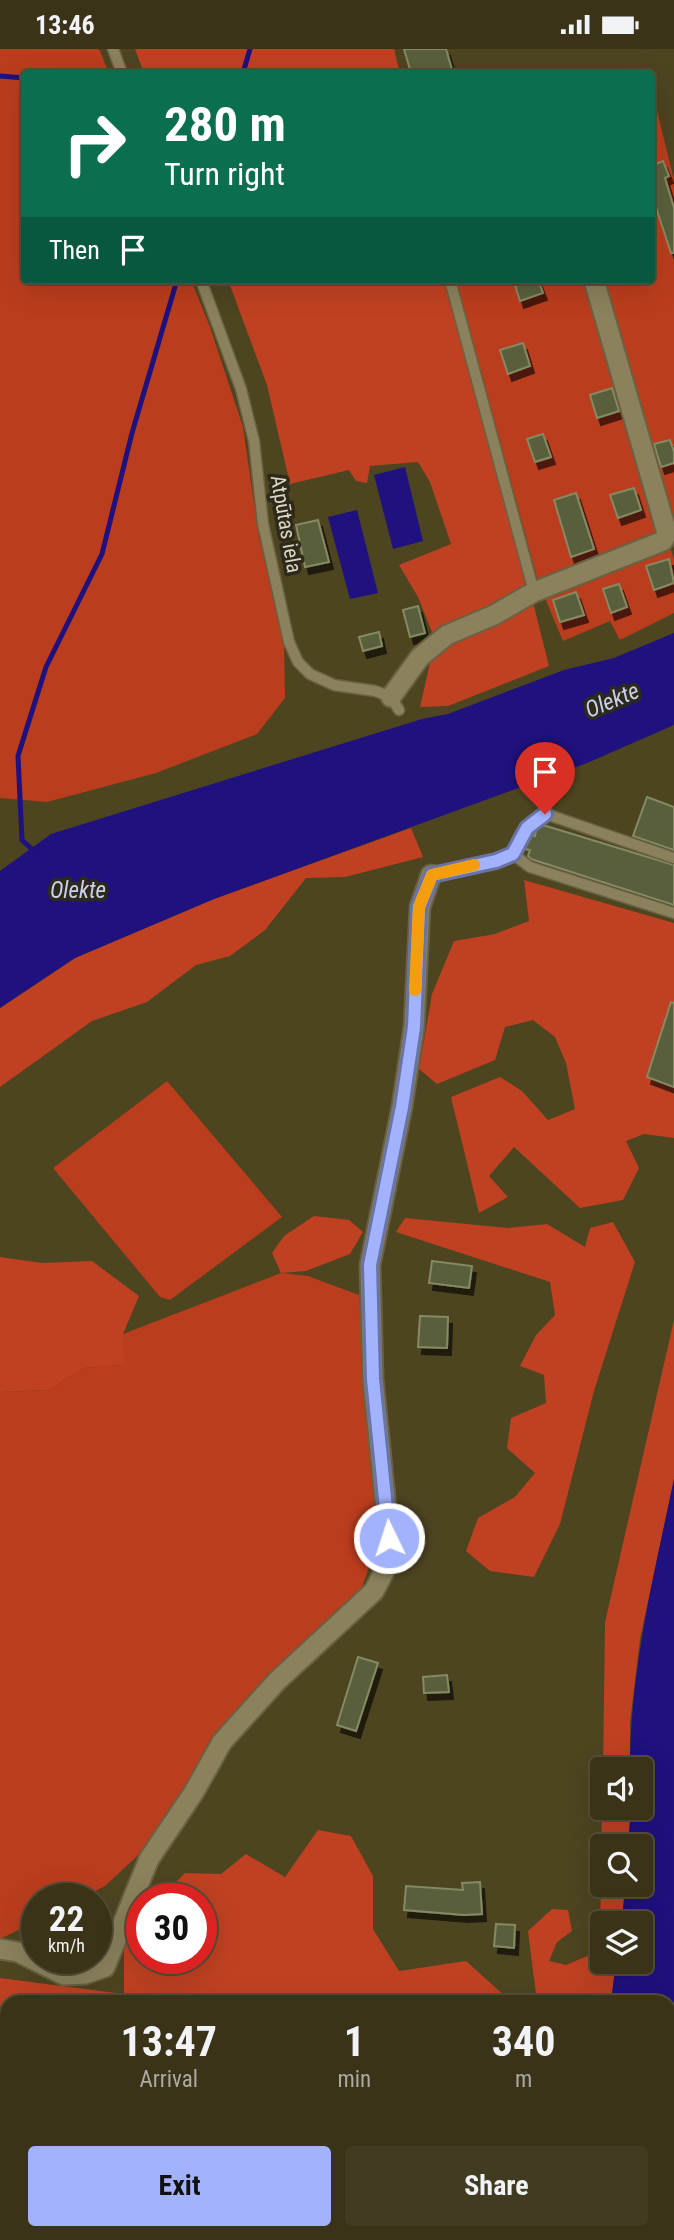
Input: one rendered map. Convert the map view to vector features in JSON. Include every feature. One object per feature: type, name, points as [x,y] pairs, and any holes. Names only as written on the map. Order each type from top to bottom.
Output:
[{"type":"street","points":[[395,703],[420,657],[447,635],[494,615],[534,592],[663,541],[667,533],[595,284]]},
{"type":"street","points":[[0,1949],[18,1952],[64,1975],[85,1974],[105,1966],[149,1859],[194,1792],[222,1742],[277,1681],[374,1591],[386,1567],[389,1538],[373,1379],[370,1265],[402,1107],[414,1027],[419,907],[432,875]]},
{"type":"lane","points":[[113,49],[121,70]]},
{"type":"lane","name":"Atpūtas iela","points":[[202,284],[241,389],[254,441],[263,524],[289,642],[298,662],[310,674],[334,685],[375,691],[395,703]]},
{"type":"lane","points":[[451,284],[534,592]]},
{"type":"lane","points":[[432,875],[496,861],[513,854],[527,828],[545,814],[674,858]]},
{"type":"lane","points":[[513,854],[530,867],[674,913]]},
{"type":"shaded area","points":[[0,49],[99,49],[108,70],[21,70],[21,284],[193,284],[210,327],[243,427],[259,537],[284,639],[285,698],[257,734],[156,773],[47,802],[0,798]]},
{"type":"shaded area","points":[[135,49],[394,49],[399,70],[143,70]]},
{"type":"shaded area","points":[[655,102],[674,180],[674,531],[602,284],[655,284]]},
{"type":"shaded area","points":[[229,284],[453,284],[549,666],[448,706],[420,707],[435,640],[418,597],[399,565],[451,544],[430,482],[418,462],[370,466],[367,483],[356,481],[349,470],[290,484],[267,385]]},
{"type":"shaded area","points":[[457,284],[587,284],[660,534],[539,585]]},
{"type":"shaded area","points":[[669,544],[674,559],[674,613],[620,640],[610,621],[563,641],[544,596]]},
{"type":"shaded area","points":[[411,828],[423,857],[345,877],[306,878],[265,930],[230,956],[196,965],[147,1002],[92,1021],[0,1087],[0,1008],[75,958],[214,899]]},
{"type":"shaded area","points":[[524,880],[674,923],[674,1138],[644,1134],[626,1141],[639,1168],[623,1200],[580,1208],[514,1147],[489,1176],[508,1197],[479,1213],[451,1097],[500,1077],[522,1091],[548,1120],[575,1109],[566,1063],[555,1037],[533,1020],[505,1027],[495,1060],[437,1084],[419,1069],[432,994],[454,941],[495,934],[529,921]]},
{"type":"shaded area","points":[[167,1081],[282,1217],[170,1300],[160,1297],[53,1168]]},
{"type":"shaded area","points":[[314,1216],[349,1220],[363,1232],[350,1254],[306,1271],[281,1273],[272,1253],[284,1236]]},
{"type":"shaded area","points":[[405,1218],[508,1228],[547,1224],[585,1247],[590,1228],[613,1222],[635,1262],[594,1391],[560,1524],[534,1577],[490,1571],[466,1551],[478,1518],[515,1497],[535,1473],[507,1448],[511,1418],[546,1403],[544,1375],[520,1366],[536,1335],[555,1315],[550,1282],[396,1232]]},
{"type":"shaded area","points":[[0,1257],[42,1263],[92,1261],[139,1296],[123,1334],[125,1365],[83,1368],[49,1390],[0,1392]]},
{"type":"shaded area","points":[[281,1273],[308,1276],[359,1295],[381,1536],[360,1592],[216,1734],[162,1833],[108,1883],[21,1883],[21,1929],[0,1939],[0,1392],[49,1390],[83,1368],[124,1365],[123,1334]]},
{"type":"shaded area","points":[[674,1320],[674,1479],[640,1639],[630,1722],[630,1757],[603,1757],[605,1622]]},
{"type":"shaded area","points":[[602,1820],[630,1820],[629,1834],[602,1834]]},
{"type":"shaded area","points":[[318,1830],[351,1836],[373,1876],[373,1929],[399,1971],[466,1961],[504,1995],[0,1995],[0,1978],[124,1994],[126,1933],[126,1974],[217,1974],[217,1883],[175,1883],[185,1873],[221,1874],[246,1854],[285,1877]]},
{"type":"shaded area","points":[[601,1897],[624,1897],[623,1911],[600,1911]]},
{"type":"shaded area","points":[[552,1909],[568,1910],[572,1931],[557,1942],[549,1961],[566,1965],[587,1956],[590,1958],[590,1974],[614,1974],[612,1995],[536,1995],[528,1931]]},
{"type":"water","points":[[405,467],[423,541],[393,549],[374,475]]},
{"type":"water","points":[[357,510],[378,593],[350,599],[328,517]]},
{"type":"water","name":"Olekte","points":[[674,633],[674,725],[587,763],[214,899],[75,958],[0,1008],[0,871],[51,834],[422,719],[448,714],[564,670],[614,658]]},
{"type":"water","points":[[674,1479],[674,1995],[612,1995],[614,1974],[653,1974],[653,1911],[623,1911],[624,1897],[653,1897],[653,1834],[629,1834],[630,1820],[653,1820],[653,1757],[630,1757],[634,1695],[644,1623]]},
{"type":"building","points":[[404,49],[446,49],[452,70],[410,70]]},
{"type":"building","points":[[663,161],[669,176],[665,178],[674,208],[674,253],[671,253],[655,204],[655,164]]},
{"type":"building","points":[[540,284],[543,293],[520,301],[515,285]]},
{"type":"building","points":[[523,343],[530,366],[508,374],[500,350]]},
{"type":"building","points":[[612,388],[619,411],[597,418],[590,395]]},
{"type":"building","points":[[543,434],[551,457],[535,462],[527,439]]},
{"type":"building","points":[[670,440],[674,463],[661,467],[654,444]]},
{"type":"building","points":[[634,488],[641,510],[618,518],[610,495]]},
{"type":"building","points":[[576,493],[594,549],[571,557],[554,500]]},
{"type":"building","points":[[318,520],[329,562],[305,567],[296,525]]},
{"type":"building","points":[[669,559],[674,583],[654,590],[646,566]]},
{"type":"building","points":[[619,584],[627,607],[611,613],[603,589]]},
{"type":"building","points":[[576,592],[584,615],[560,622],[553,600]]},
{"type":"building","points":[[418,606],[425,633],[410,637],[403,610]]},
{"type":"building","points":[[379,632],[382,646],[363,651],[359,637]]},
{"type":"building","points":[[647,797],[674,807],[674,850],[633,836]]},
{"type":"building","points":[[543,825],[674,865],[674,905],[531,859],[528,856],[530,850],[524,849],[532,835],[535,836],[536,830]]},
{"type":"building","points":[[671,1002],[674,1003],[674,1087],[647,1077]]},
{"type":"building","points":[[432,1261],[472,1266],[469,1288],[429,1283]]},
{"type":"building","points":[[420,1316],[448,1317],[447,1348],[418,1347]]},
{"type":"building","points":[[358,1657],[378,1663],[356,1731],[337,1725]]},
{"type":"building","points":[[447,1675],[449,1692],[424,1693],[423,1677]]},
{"type":"building","points":[[480,1882],[482,1914],[404,1910],[406,1886],[463,1890],[462,1883]]},
{"type":"building","points":[[496,1924],[515,1925],[514,1948],[494,1946]]},
{"type":"waterway","points":[[244,70],[250,49]]},
{"type":"waterway","points":[[0,76],[21,78]]},
{"type":"waterway","points":[[36,853],[22,840],[18,756],[46,667],[102,554],[132,433],[176,284]]},
{"type":"slow traffic","points":[[415,990],[419,907],[432,875],[474,865]]},
{"type":"route","points":[[389,1538],[373,1379],[370,1265],[402,1107],[414,1027],[419,907],[432,875],[496,861],[513,854],[527,828],[545,814]]}]
